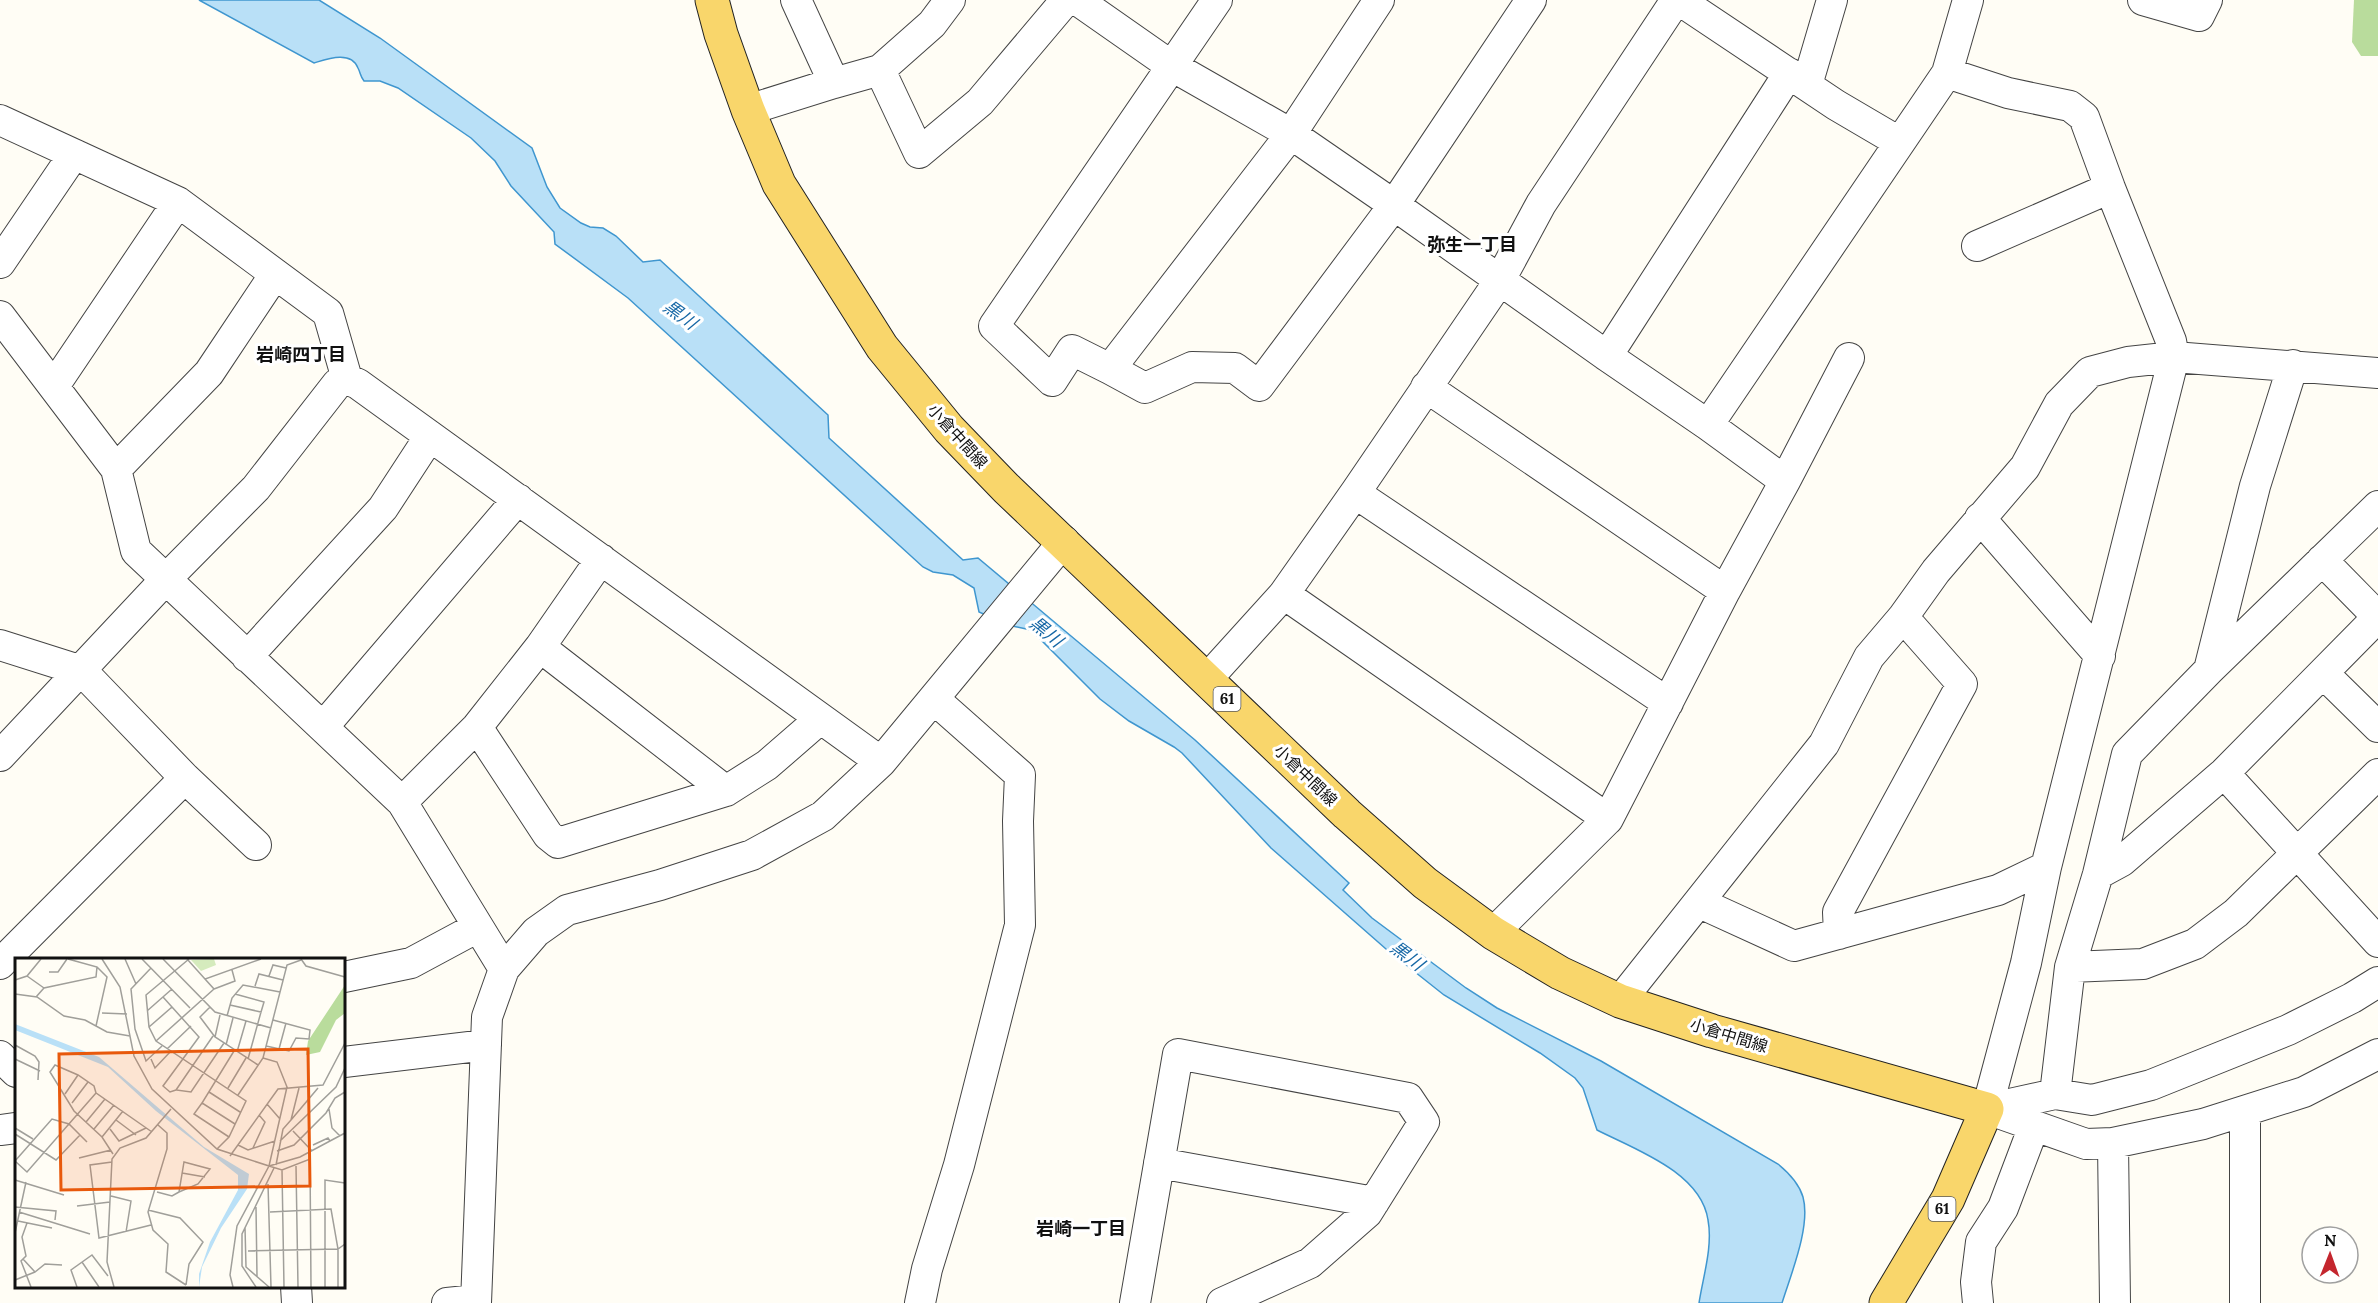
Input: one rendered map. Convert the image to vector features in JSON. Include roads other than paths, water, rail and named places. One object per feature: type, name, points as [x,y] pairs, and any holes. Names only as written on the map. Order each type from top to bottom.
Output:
[{"type":"main road","name":"小倉中間線","points":[[712,0],[721,34],[748,110],[779,184],[882,347],[949,429],[1007,489],[1347,814],[1425,882],[1493,933],[1560,973],[1620,1001],[1712,1031],[1987,1109]]},
{"type":"main road","name":"61","points":[[1886,1303],[1948,1199],[1987,1109]]},
{"type":"street","points":[[796,0],[834,83]]},
{"type":"street","points":[[748,110],[880,70],[932,24],[950,0]]},
{"type":"street","points":[[880,70],[919,153],[980,102],[1066,0]]},
{"type":"street","points":[[1077,0],[1170,65],[1291,134],[1785,481]]},
{"type":"street","points":[[1216,0],[993,326],[1052,381],[1072,350],[1145,388],[1192,367],[1235,368],[1258,386],[1394,205],[1531,0]]},
{"type":"street","points":[[1110,369],[1291,134],[1379,0]]},
{"type":"street","points":[[1606,356],[1798,79],[1832,0]]},
{"type":"street","points":[[1708,425],[1947,73],[1968,0]]},
{"type":"street","points":[[2143,0],[2199,16],[2207,0]]},
{"type":"street","points":[[1207,679],[1284,594],[1500,280],[1541,204],[1692,4],[1798,79],[1899,142]]},
{"type":"street","points":[[1947,73],[2008,93],[2070,106],[2084,117],[2171,341],[2174,357],[2046,867],[2026,963],[1987,1109]]},
{"type":"street","points":[[0,120],[178,202],[328,313],[347,379],[358,384],[881,762]]},
{"type":"street","points":[[0,263],[74,154]]},
{"type":"street","points":[[1977,246],[2110,188]]},
{"type":"street","points":[[54,386],[178,202]]},
{"type":"street","points":[[116,469],[209,373],[275,274]]},
{"type":"street","points":[[0,316],[116,469],[136,551],[402,802],[504,969]]},
{"type":"street","points":[[1620,1001],[1824,744],[1869,657],[1903,617],[1936,571],[2025,466],[2059,404],[2090,372],[2128,362],[2174,357],[2378,373]]},
{"type":"street","points":[[1493,933],[1608,819],[1725,591],[1849,358]]},
{"type":"street","points":[[2209,670],[2255,486],[2293,365]]},
{"type":"street","points":[[0,756],[165,580],[256,488],[338,384],[347,379]]},
{"type":"street","points":[[1426,387],[1725,591]]},
{"type":"street","points":[[247,657],[383,508],[430,436]]},
{"type":"street","points":[[1355,493],[1668,703]]},
{"type":"street","points":[[323,727],[518,499]]},
{"type":"street","points":[[2055,1094],[2070,967],[2098,874],[2127,754],[2209,670],[2378,506]]},
{"type":"street","points":[[1980,518],[2100,656]]},
{"type":"street","points":[[447,1303],[476,1301],[487,1017],[504,969],[536,932],[567,910],[660,885],[752,855],[823,816],[881,762],[1064,541]]},
{"type":"street","points":[[402,802],[477,728],[540,647],[601,559]]},
{"type":"street","points":[[2098,874],[2122,861],[2224,773],[2378,617],[2322,560]]},
{"type":"street","points":[[1284,594],[1608,819]]},
{"type":"street","points":[[1839,934],[1838,912],[1962,684],[1903,617]]},
{"type":"street","points":[[0,645],[82,671],[185,778],[256,845]]},
{"type":"street","points":[[540,647],[726,791]]},
{"type":"street","points":[[2323,673],[2378,727]]},
{"type":"street","points":[[920,1303],[927,1269],[959,1165],[1020,926],[1018,821],[1020,775],[934,699]]},
{"type":"street","points":[[477,728],[548,835],[558,843],[726,791],[767,765],[820,719]]},
{"type":"street","points":[[2224,773],[2378,942]]},
{"type":"street","points":[[2070,967],[2143,964],[2195,944],[2236,913],[2378,774]]},
{"type":"street","points":[[0,964],[185,778]]},
{"type":"street","points":[[1700,903],[1794,946],[1998,890],[2046,867]]},
{"type":"street","points":[[345,977],[411,963],[478,927]]},
{"type":"street","points":[[1987,1109],[2055,1094],[2091,1100],[2151,1085],[2288,1030],[2352,998],[2378,982]]},
{"type":"street","points":[[345,1062],[486,1045]]},
{"type":"street","points":[[1135,1303],[1178,1054],[1408,1098],[1424,1122],[1367,1213],[1310,1263],[1222,1303]]},
{"type":"street","points":[[1987,1109],[2086,1144],[2113,1143],[2203,1124],[2304,1092],[2378,1054]]},
{"type":"street","points":[[0,1056],[15,1071]]},
{"type":"street","points":[[2245,1111],[2245,1303]]},
{"type":"street","points":[[1971,1296],[1981,1242],[2004,1208],[2034,1126]]},
{"type":"street","points":[[0,1130],[15,1128]]},
{"type":"street","points":[[2113,1143],[2115,1303]]},
{"type":"street","points":[[1159,1163],[1374,1202]]},
{"type":"street","points":[[296,1288],[297,1303]]},
{"type":"water","name":"黒川","points":[[199,0],[319,0],[380,38],[532,148],[547,187],[560,208],[581,223],[590,227],[603,228],[616,236],[643,262],[660,260],[828,415],[829,438],[963,560],[978,558],[1195,740],[1349,883],[1343,890],[1372,918],[1466,988],[1497,1008],[1601,1061],[1778,1164],[1799,1187],[1805,1209],[1799,1250],[1782,1303],[1699,1303],[1708,1251],[1708,1220],[1703,1203],[1680,1175],[1647,1154],[1597,1130],[1583,1088],[1575,1078],[1540,1053],[1444,995],[1386,949],[1271,848],[1182,753],[1129,721],[1100,699],[1031,630],[1008,625],[979,612],[974,588],[953,575],[933,572],[923,567],[628,298],[555,244],[554,232],[511,186],[495,161],[471,138],[398,88],[380,81],[364,81],[355,62],[350,59],[338,57],[314,63]]},
{"type":"district","name":"弥生一丁目","points":[[1472,245]]},
{"type":"district","name":"岩崎四丁目","points":[[301,355]]},
{"type":"district","name":"岩崎一丁目","points":[[1081,1229]]}]
